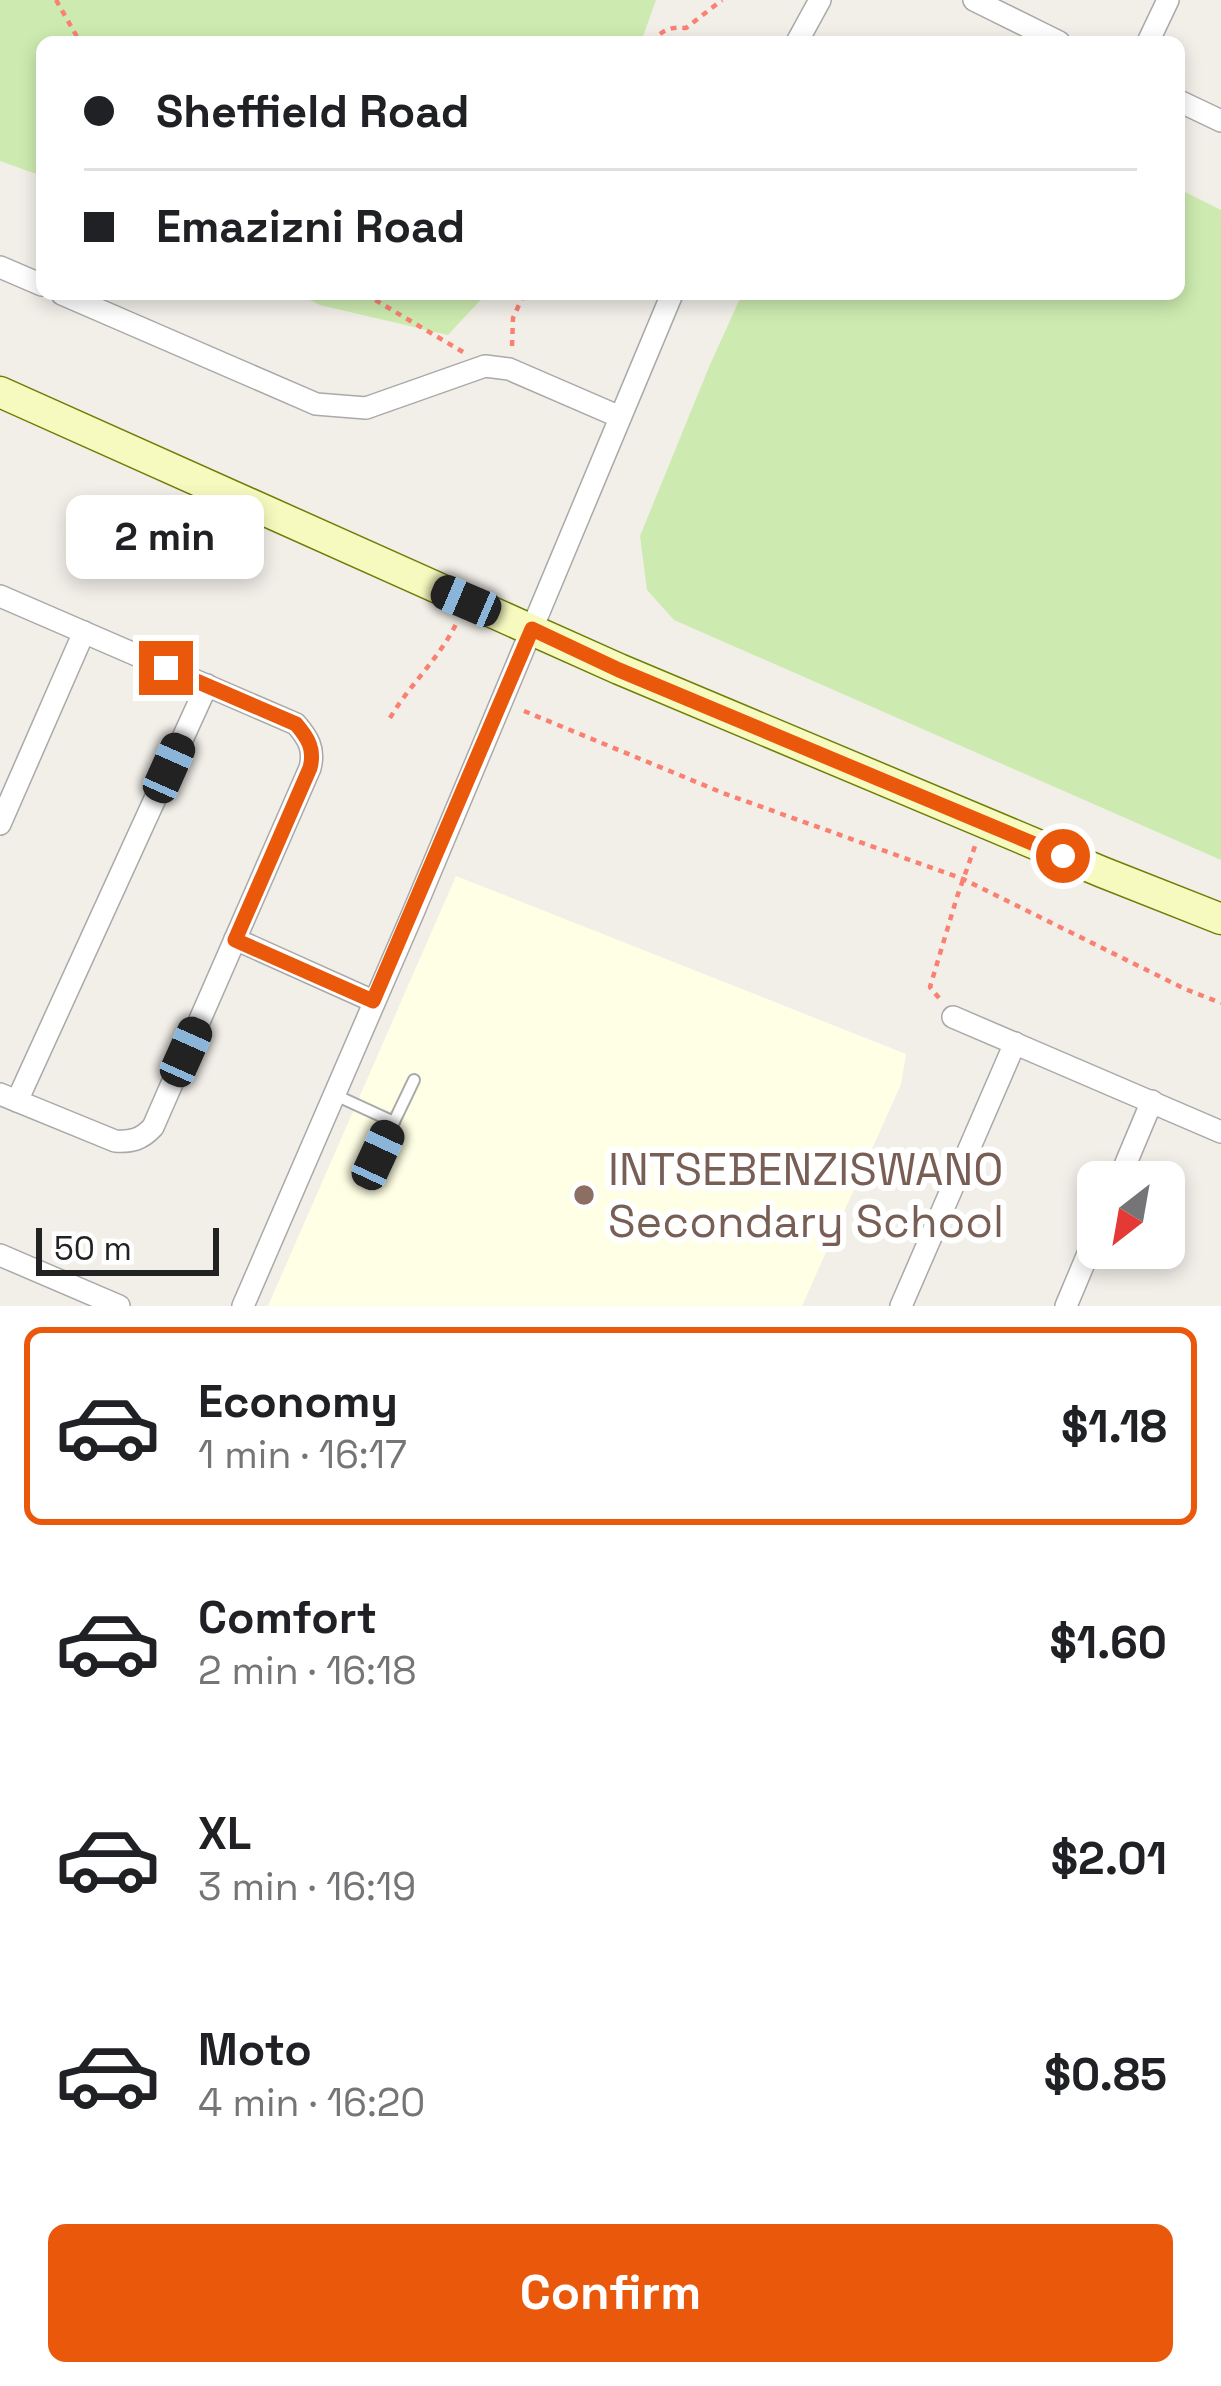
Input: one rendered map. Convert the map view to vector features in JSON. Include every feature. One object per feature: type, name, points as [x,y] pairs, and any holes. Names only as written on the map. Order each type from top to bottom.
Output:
[{"type":"street","points":[[800,36],[820,0]]},
{"type":"street","points":[[974,0],[1047,36]]},
{"type":"street","points":[[1151,36],[1168,0]]},
{"type":"street","points":[[1185,104],[1221,122]]},
{"type":"street","points":[[0,267],[36,283]]},
{"type":"street","points":[[76,300],[316,404],[366,408],[485,366],[509,369],[620,416]]},
{"type":"street","points":[[243,1306],[669,300]]},
{"type":"street","points":[[0,392],[619,670],[1221,919]]},
{"type":"street","points":[[0,596],[207,685],[296,724],[308,738],[313,755],[153,1127],[130,1142],[115,1141],[9,1097],[207,685]]},
{"type":"street","points":[[0,824],[84,632]]},
{"type":"street","points":[[235,940],[373,1001]]},
{"type":"street","points":[[953,1017],[1221,1132]]},
{"type":"street","points":[[901,1306],[1015,1043]]},
{"type":"street","points":[[1127,1161],[1152,1101]]},
{"type":"street","points":[[0,1255],[119,1306]]},
{"type":"street","points":[[1066,1306],[1082,1269]]},
{"type":"lane","points":[[378,1155],[414,1080]]},
{"type":"lane","points":[[333,1094],[394,1122]]},
{"type":"path","points":[[56,0],[77,36]]},
{"type":"path","points":[[658,36],[675,26],[686,28],[722,0]]},
{"type":"path","points":[[374,300],[485,366]]},
{"type":"path","points":[[509,369],[513,318],[521,300]]},
{"type":"path","points":[[390,718],[448,640],[466,601]]},
{"type":"path","points":[[501,701],[723,793],[963,879],[1221,1003]]},
{"type":"path","points":[[953,1017],[930,987],[983,823]]},
{"type":"shaded area","name":"INTSEBENZISWANO Secondary School","points":[[456,876],[906,1054],[901,1084],[802,1306],[268,1306]]},
{"type":"green space","points":[[0,0],[656,0],[643,36],[36,36],[36,174],[0,161]]},
{"type":"green space","points":[[1185,192],[1221,210],[1221,860],[674,620],[647,590],[640,536],[739,300],[1185,300]]},
{"type":"green space","points":[[310,300],[480,300],[448,335]]},
{"type":"place","name":"INTSEBENZISWANO Secondary School","points":[[584,1195]]},
{"type":"route","points":[[166,668],[296,724],[308,738],[313,755],[235,940],[373,1001],[532,629],[1063,856]]}]
